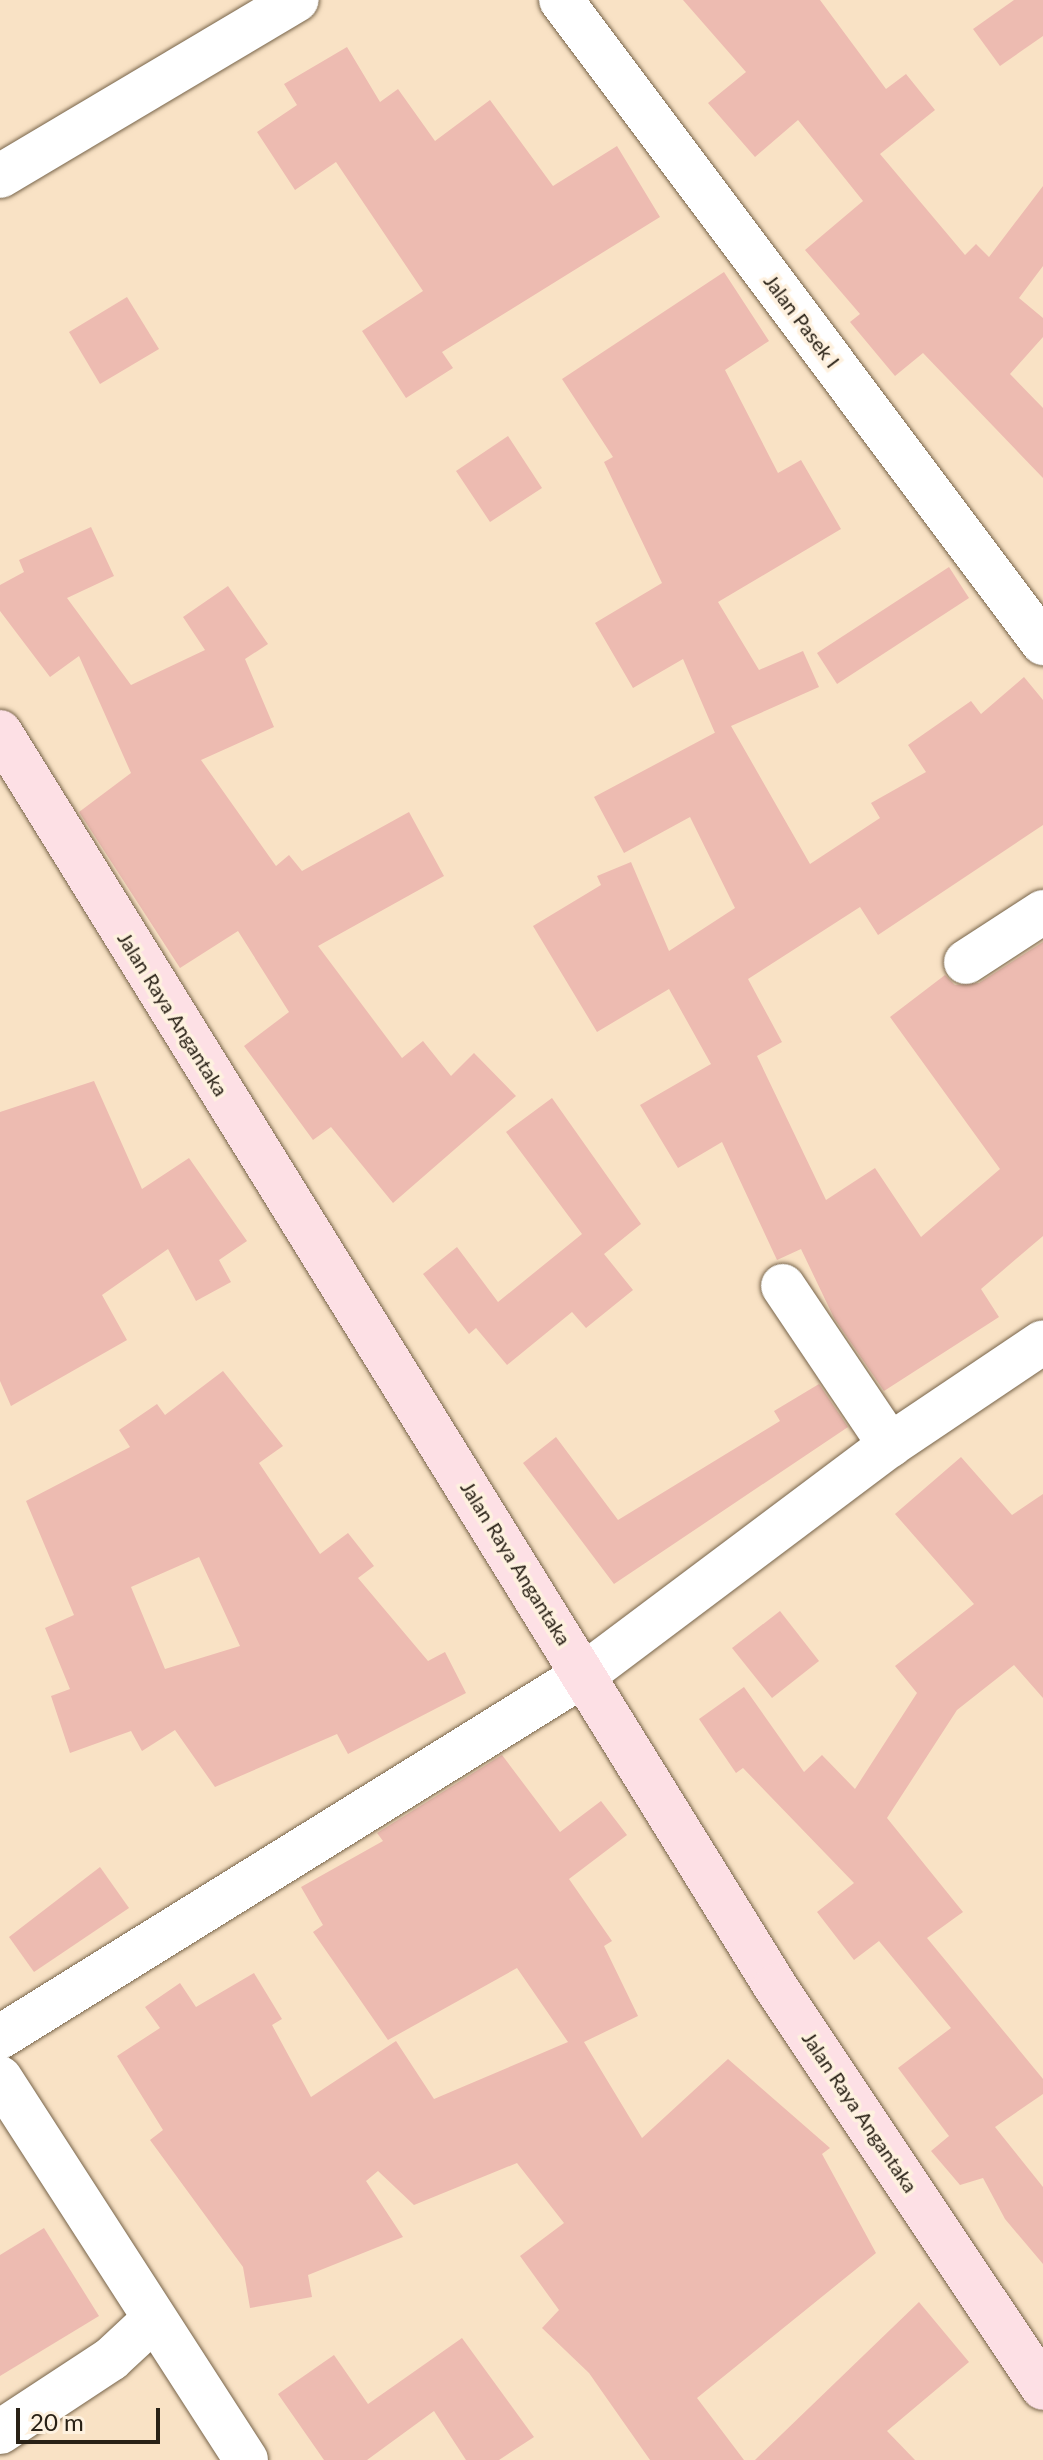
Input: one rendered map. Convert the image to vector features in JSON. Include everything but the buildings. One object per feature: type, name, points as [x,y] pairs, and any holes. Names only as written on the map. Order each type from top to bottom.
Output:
[{"type":"main road","name":"Jalan Raya Angantaka","points":[[0,732],[585,1674],[775,1986],[1043,2388]]},
{"type":"street","points":[[0,176],[297,0]]},
{"type":"street","name":"Jalan Pasek I","points":[[561,0],[1043,643]]},
{"type":"street","points":[[966,962],[1043,912]]},
{"type":"street","points":[[783,1286],[890,1445]]},
{"type":"street","points":[[0,2037],[585,1674],[890,1445],[1043,1342]]},
{"type":"street","points":[[0,2078],[246,2460]]},
{"type":"street","points":[[0,2432],[111,2359],[154,2319]]}]
